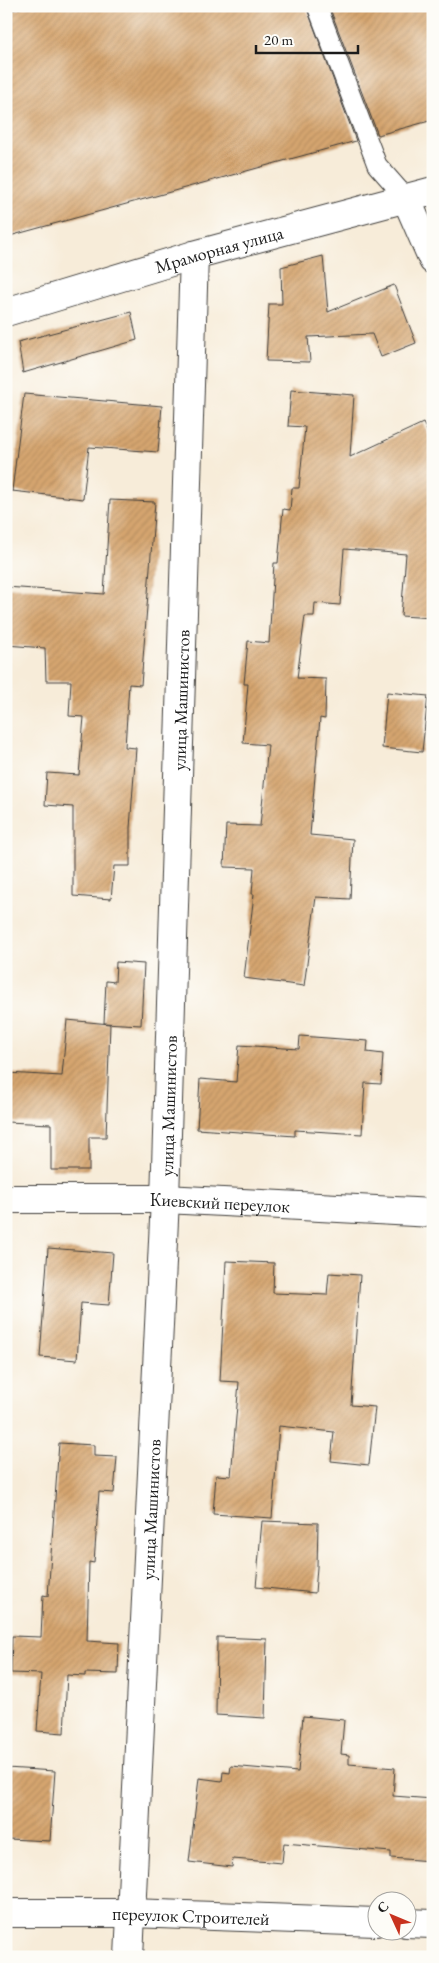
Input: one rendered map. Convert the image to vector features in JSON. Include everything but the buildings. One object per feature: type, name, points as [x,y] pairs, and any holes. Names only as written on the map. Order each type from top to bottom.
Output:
[{"type":"street","name":"Мраморная улица","points":[[6,312],[194,255],[433,191]]},
{"type":"street","points":[[406,198],[433,260]]},
{"type":"street","name":"улица Машинистов","points":[[129,1957],[164,1199],[194,255]]},
{"type":"street","name":"Киевский переулок","points":[[6,1199],[164,1199],[433,1214]]},
{"type":"street","name":"переулок Строителей","points":[[6,1913],[131,1913],[366,1922]]},
{"type":"street","points":[[416,1923],[433,1924]]},
{"type":"lane","points":[[317,6],[377,165],[406,198]]}]
